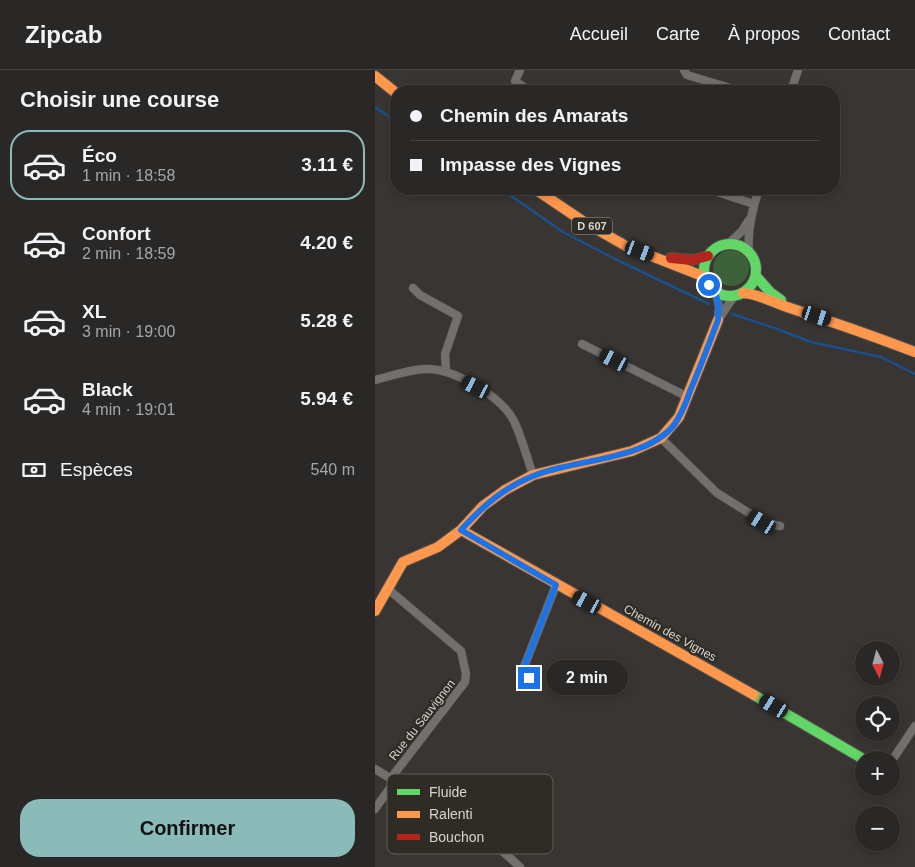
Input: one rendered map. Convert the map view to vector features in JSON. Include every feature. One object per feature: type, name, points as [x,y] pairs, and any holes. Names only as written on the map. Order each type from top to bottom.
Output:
[{"type":"street","points":[[520,70],[515,81],[521,85]]},
{"type":"street","points":[[684,70],[687,75],[720,85]]},
{"type":"street","points":[[793,85],[798,70]]},
{"type":"street","points":[[375,76],[390,89]]},
{"type":"street","points":[[375,81],[390,90]]},
{"type":"street","name":"D 607","points":[[544,195],[601,232],[627,246],[705,277]]},
{"type":"street","points":[[727,195],[754,204]]},
{"type":"street","points":[[749,252],[750,218],[757,195]]},
{"type":"street","points":[[750,218],[742,231],[728,244],[713,251],[708,256],[705,266],[705,277],[709,285],[716,292],[724,295],[756,294],[781,305],[847,326],[915,352]]},
{"type":"street","points":[[718,320],[739,294],[751,286],[756,276],[756,268],[749,252],[739,246],[728,244]]},
{"type":"street","name":"D 607","points":[[654,256],[693,260],[708,256]]},
{"type":"street","points":[[756,276],[770,292],[802,312]]},
{"type":"street","points":[[413,288],[420,295],[458,316],[445,354],[446,371]]},
{"type":"street","points":[[375,611],[403,562],[439,547],[461,530],[483,506],[505,490],[533,475],[632,451],[661,438],[679,417],[718,320],[719,307],[716,292]]},
{"type":"street","points":[[582,344],[688,397]]},
{"type":"street","points":[[375,380],[425,369],[446,371],[491,394],[506,408],[515,423],[533,475]]},
{"type":"street","points":[[661,438],[717,493],[765,523],[780,526]]},
{"type":"street","name":"Chemin des Vignes","points":[[461,530],[556,585],[682,653],[855,754]]},
{"type":"street","points":[[529,678],[522,672],[556,585]]},
{"type":"street","name":"Rue du Sauvignon","points":[[388,590],[461,651],[466,674],[465,682],[397,774]]},
{"type":"street","points":[[898,751],[915,726]]},
{"type":"street","points":[[375,769],[387,776]]},
{"type":"street","name":"Rue du Sauvignon","points":[[375,809],[387,789]]},
{"type":"street","points":[[506,854],[520,867]]},
{"type":"green space","points":[[731,250],[744,255],[749,268],[744,281],[731,286],[718,281],[713,268],[718,255]]},
{"type":"waterway","points":[[375,107],[390,117]]},
{"type":"waterway","points":[[510,195],[563,232],[709,304]]},
{"type":"waterway","points":[[732,314],[811,342],[881,357],[915,374]]},
{"type":"traffic: fast","points":[[730,244],[740,246],[748,252],[754,260],[756,270],[754,280],[748,288],[740,294],[730,296],[720,294],[712,288],[706,280],[704,270],[706,260],[712,252],[720,246],[730,244]]},
{"type":"traffic: fast","points":[[756,276],[770,292],[781,300]]},
{"type":"traffic: fast","points":[[754,695],[855,754]]},
{"type":"traffic: slow","points":[[375,76],[390,88]]},
{"type":"traffic: slow","points":[[544,195],[584,222],[626,246],[705,277]]},
{"type":"traffic: slow","points":[[743,293],[760,297],[915,352]]},
{"type":"traffic: slow","points":[[375,611],[403,562],[438,547],[461,530],[483,506],[505,490],[533,475],[632,451],[661,438],[679,417],[718,320]]},
{"type":"traffic: slow","points":[[461,530],[754,695]]},
{"type":"traffic: jam","points":[[671,258],[692,260],[708,256]]},
{"type":"route","points":[[529,678],[522,672],[556,585],[461,530],[483,506],[505,490],[533,475],[632,451],[661,438],[679,417],[718,320],[719,307],[716,292],[709,285]]}]
